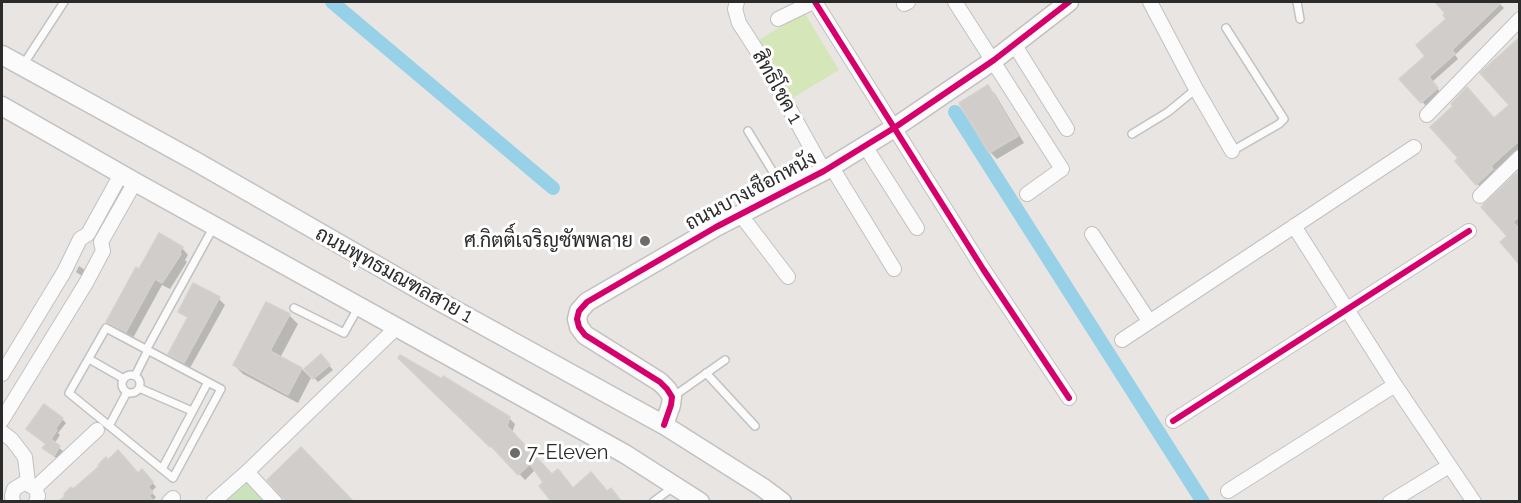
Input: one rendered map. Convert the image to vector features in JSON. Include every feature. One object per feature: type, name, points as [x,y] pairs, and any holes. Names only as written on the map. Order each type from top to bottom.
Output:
[{"type":"main road","name":"ถนนบางเชือกหนัง","points":[[672,397],[660,382],[585,335],[577,319],[579,311],[587,302],[740,214],[827,169],[894,128],[994,60],[1061,4]]},
{"type":"main road","name":"ถนนพุทธมณฑลสาย 1","points":[[2,55],[664,425],[782,501]]},
{"type":"main road","points":[[2,106],[625,454],[700,501]]},
{"type":"main road","points":[[664,425],[672,397]]},
{"type":"main road","points":[[762,487],[795,501]]},
{"type":"street","name":"สิทธิโชค 1","points":[[737,2],[735,9],[739,23],[827,169],[894,268]]},
{"type":"street","points":[[778,19],[814,2],[982,269],[1069,398]]},
{"type":"street","points":[[955,2],[1062,169],[1027,194]]},
{"type":"street","points":[[1150,2],[1232,151]]},
{"type":"street","points":[[1427,115],[1520,20]]},
{"type":"street","points":[[1014,44],[1067,129]]},
{"type":"street","points":[[865,146],[917,228]]},
{"type":"street","points":[[1122,340],[1414,147]]},
{"type":"street","points":[[1480,196],[1520,157]]},
{"type":"street","points":[[2,374],[64,272],[80,239],[88,234],[128,178]]},
{"type":"street","points":[[2,420],[86,283],[103,251],[101,242],[128,178]]},
{"type":"street","points":[[740,214],[788,277]]},
{"type":"street","points":[[1294,226],[1395,385],[1474,501]]},
{"type":"street","points":[[1173,421],[1469,231]]},
{"type":"street","points":[[1092,234],[1149,321]]},
{"type":"street","points":[[64,272],[86,283]]},
{"type":"street","points":[[213,501],[247,472],[397,327]]},
{"type":"street","points":[[1228,491],[1395,385]]},
{"type":"street","points":[[33,491],[103,428]]},
{"type":"street","points":[[2,432],[12,440],[25,457],[33,491]]},
{"type":"street","points":[[1390,501],[1449,466]]},
{"type":"street","points":[[247,472],[275,501]]},
{"type":"street","points":[[13,501],[14,489],[20,484],[33,491]]},
{"type":"lane","points":[[23,67],[64,2]]},
{"type":"lane","points":[[1297,2],[1300,18]]},
{"type":"lane","points":[[1226,28],[1284,119],[1232,151]]},
{"type":"lane","points":[[1132,134],[1168,112],[1196,89]]},
{"type":"lane","points":[[748,131],[784,191]]},
{"type":"lane","points":[[135,376],[214,226]]},
{"type":"lane","points":[[294,308],[344,333],[360,306]]},
{"type":"lane","points":[[106,328],[147,350],[221,389],[173,478],[103,428],[69,393],[106,328]]},
{"type":"lane","points":[[89,359],[124,379]]},
{"type":"lane","points":[[672,397],[725,360]]},
{"type":"lane","points":[[706,373],[755,426]]},
{"type":"lane","points":[[130,375],[135,376],[140,381],[140,388],[134,393],[127,392],[122,386],[124,379],[130,375]]},
{"type":"lane","points":[[162,469],[208,382]]},
{"type":"lane","points":[[140,388],[192,411]]},
{"type":"lane","points":[[103,428],[127,392]]},
{"type":"lane","points":[[653,501],[675,486]]},
{"type":"green space","points":[[804,12],[839,70],[786,102],[751,45]]},
{"type":"green space","points":[[246,481],[265,501],[223,502]]},
{"type":"building","points":[[1435,2],[1502,2],[1452,50],[1455,54],[1429,77],[1438,88],[1421,103],[1399,79],[1425,56],[1416,45],[1446,19],[1443,15],[1445,13]]},
{"type":"building","points":[[1520,37],[1520,140],[1491,166],[1493,169],[1476,185],[1455,161],[1458,158],[1430,127],[1453,106],[1451,104],[1467,87],[1494,118],[1509,105],[1480,73]]},
{"type":"building","points":[[988,85],[1018,136],[989,153],[959,103]]},
{"type":"building","points":[[1520,170],[1520,216],[1513,222],[1520,230],[1520,265],[1500,242],[1507,236],[1481,207]]},
{"type":"building","points":[[159,233],[183,247],[179,253],[181,254],[162,283],[155,279],[126,332],[106,322],[136,267],[139,269]]},
{"type":"building","points":[[193,283],[220,297],[184,363],[168,354],[188,317],[178,312]]},
{"type":"building","points":[[266,302],[290,314],[270,351],[302,368],[288,395],[233,365]]},
{"type":"building","points":[[321,354],[330,365],[313,379],[304,369]]},
{"type":"building","points":[[400,355],[442,379],[443,376],[510,417],[507,426],[552,474],[558,469],[573,488],[591,472],[607,491],[611,488],[621,501],[551,501],[539,486],[543,482],[530,464],[518,475],[491,446],[398,358]]},
{"type":"building","points":[[44,404],[63,418],[51,439],[60,446],[54,456],[42,448],[46,444],[26,429]]},
{"type":"building","points":[[301,447],[353,501],[286,501],[283,498],[267,480]]},
{"type":"building","points":[[118,450],[138,473],[142,469],[153,482],[148,487],[153,492],[149,496],[154,501],[59,501],[71,487],[73,489],[106,457],[108,460]]},
{"type":"waterway","points":[[332,2],[553,188]]},
{"type":"waterway","points":[[955,112],[1203,502]]},
{"type":"cycle path","points":[[815,2],[983,269],[1069,398]]},
{"type":"cycle path","points":[[664,425],[672,397],[667,389],[660,382],[585,335],[577,319],[579,311],[587,302],[716,227],[824,171],[894,128],[994,60],[1069,2]]},
{"type":"cycle path","points":[[1173,421],[1469,231]]},
{"type":"place","name":"ศ.กิตติ์เจริญซัพพลาย","points":[[645,241]]},
{"type":"place","name":"7-Eleven","points":[[515,453]]}]
